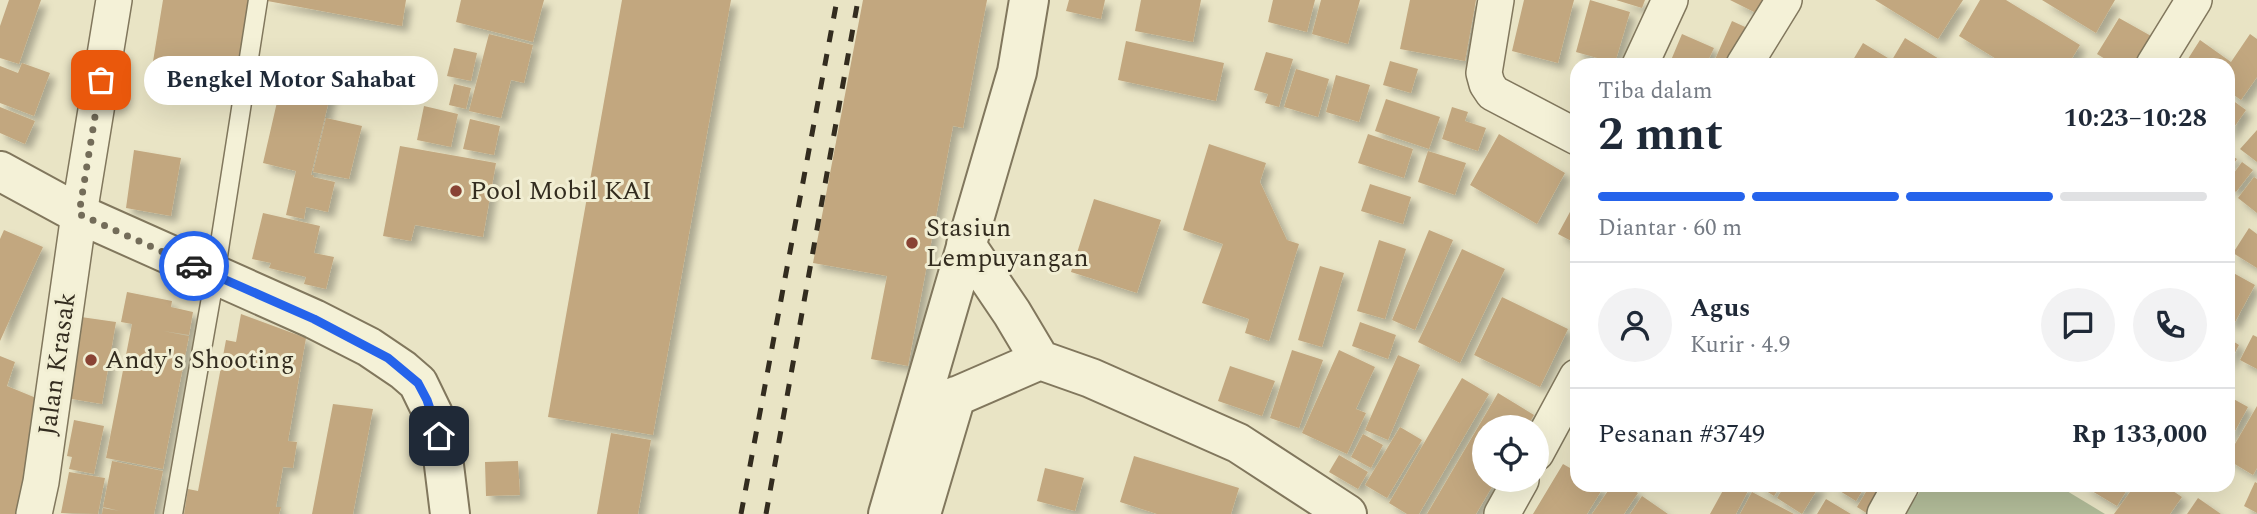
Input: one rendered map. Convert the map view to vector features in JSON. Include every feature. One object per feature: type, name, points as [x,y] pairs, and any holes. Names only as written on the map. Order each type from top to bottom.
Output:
[{"type":"street","name":"Jalan Krasak","points":[[34,514],[114,0]]},
{"type":"street","points":[[888,514],[1017,72],[1029,0]]},
{"type":"street","points":[[1496,0],[1484,73],[1487,84],[1493,93],[1570,133]]},
{"type":"street","points":[[1643,58],[1670,0]]},
{"type":"street","points":[[1748,58],[1784,0]]},
{"type":"street","points":[[2158,58],[2194,0]]},
{"type":"street","points":[[0,171],[79,214],[314,319],[388,358],[418,383],[427,400],[437,427],[450,514]]},
{"type":"street","points":[[966,245],[1040,360],[1091,378],[1238,443],[1347,514]]},
{"type":"street","points":[[918,413],[1040,360]]},
{"type":"street","points":[[1549,429],[1570,390]]},
{"type":"street","points":[[921,514],[956,396]]},
{"type":"street","points":[[1502,514],[1514,492]]},
{"type":"street","points":[[1885,514],[1897,492]]},
{"type":"lane","points":[[173,514],[215,275],[258,0]]},
{"type":"green space","points":[[1919,492],[2069,492],[2105,514],[1905,514]]},
{"type":"building","points":[[9,0],[41,0],[19,64],[0,58],[0,26]]},
{"type":"building","points":[[163,0],[248,0],[234,93],[150,80]]},
{"type":"building","points":[[262,0],[406,0],[402,26]]},
{"type":"building","points":[[461,0],[544,0],[533,42],[456,22]]},
{"type":"building","points":[[622,0],[731,0],[653,435],[548,417]]},
{"type":"building","points":[[863,0],[987,0],[963,128],[953,126],[908,366],[871,359],[887,276],[813,263]]},
{"type":"building","points":[[1069,0],[1105,0],[1101,19],[1066,11]]},
{"type":"building","points":[[1141,0],[1201,0],[1193,42],[1135,31]]},
{"type":"building","points":[[1273,0],[1315,0],[1307,32],[1268,22]]},
{"type":"building","points":[[1321,0],[1360,0],[1348,44],[1312,34]]},
{"type":"building","points":[[1410,0],[1476,0],[1465,61],[1400,49]]},
{"type":"building","points":[[1524,0],[1574,0],[1558,63],[1512,51]]},
{"type":"building","points":[[1590,0],[1630,12],[1616,58],[1597,58],[1576,52]]},
{"type":"building","points":[[1616,0],[1645,0],[1642,8]]},
{"type":"building","points":[[1730,0],[1770,0],[1762,16]]},
{"type":"building","points":[[1875,0],[1963,0],[1938,39]]},
{"type":"building","points":[[1980,0],[2006,0],[2080,45],[2072,58],[1995,58],[1959,36]]},
{"type":"building","points":[[2042,0],[2115,0],[2096,33]]},
{"type":"building","points":[[2119,18],[2160,41],[2150,58],[2104,58],[2097,54]]},
{"type":"building","points":[[1732,21],[1754,31],[1743,58],[1716,58]]},
{"type":"building","points":[[489,34],[533,45],[524,83],[511,80],[501,118],[469,111]]},
{"type":"building","points":[[1682,34],[1714,48],[1709,58],[1672,58]]},
{"type":"building","points":[[2250,34],[2257,39],[2257,77],[2241,100],[2235,96],[2234,58]]},
{"type":"building","points":[[1905,38],[1938,58],[1893,58]]},
{"type":"building","points":[[2200,40],[2225,58],[2189,58]]},
{"type":"building","points":[[1126,41],[1224,63],[1216,101],[1118,80]]},
{"type":"building","points":[[1863,43],[1888,58],[1854,58]]},
{"type":"building","points":[[454,48],[477,53],[471,81],[447,76]]},
{"type":"building","points":[[1266,52],[1293,59],[1279,107],[1265,103],[1268,94],[1254,90]]},
{"type":"building","points":[[288,57],[317,63],[313,82],[283,75]]},
{"type":"building","points":[[1390,61],[1418,69],[1411,93],[1383,85]]},
{"type":"building","points":[[22,63],[50,73],[34,116],[0,103],[0,66],[18,73]]},
{"type":"building","points":[[1296,69],[1329,79],[1318,117],[1284,107]]},
{"type":"building","points":[[1336,75],[1370,85],[1359,122],[1326,112]]},
{"type":"building","points":[[283,76],[332,88],[311,175],[335,182],[328,212],[306,207],[304,219],[286,215],[296,171],[263,163]]},
{"type":"building","points":[[454,84],[471,88],[466,109],[449,105]]},
{"type":"building","points":[[1386,99],[1440,117],[1429,149],[1375,131]]},
{"type":"building","points":[[2235,102],[2246,110],[2235,126]]},
{"type":"building","points":[[424,106],[458,114],[451,147],[417,140]]},
{"type":"building","points":[[0,107],[35,121],[25,144],[0,133]]},
{"type":"building","points":[[1452,107],[1468,112],[1465,121],[1486,128],[1478,151],[1442,139]]},
{"type":"building","points":[[326,118],[362,126],[349,179],[313,172]]},
{"type":"building","points":[[470,119],[500,126],[494,155],[463,149]]},
{"type":"building","points":[[2257,130],[2257,162],[2240,149]]},
{"type":"building","points":[[1368,134],[1413,149],[1404,178],[1358,163]]},
{"type":"building","points":[[1499,134],[1565,173],[1537,224],[1470,185]]},
{"type":"building","points":[[1209,144],[1266,163],[1260,182],[1287,240],[1299,244],[1269,341],[1245,333],[1249,319],[1202,303],[1223,244],[1183,230]]},
{"type":"building","name":"Pool Mobil KAI","points":[[400,146],[496,163],[483,237],[415,225],[411,241],[383,236]]},
{"type":"building","points":[[134,150],[181,158],[171,216],[126,208]]},
{"type":"building","points":[[1428,151],[1466,163],[1455,195],[1418,182]]},
{"type":"building","points":[[2242,162],[2253,170],[2236,192],[2235,191],[2235,172]]},
{"type":"building","points":[[2254,177],[2257,179],[2257,213],[2238,198]]},
{"type":"building","points":[[1370,184],[1411,197],[1403,224],[1361,211]]},
{"type":"building","points":[[1094,199],[1161,220],[1137,293],[1071,272]]},
{"type":"building","points":[[1570,212],[1570,240],[1558,234]]},
{"type":"building","points":[[263,213],[320,226],[314,253],[334,257],[326,289],[304,284],[306,277],[269,268],[271,263],[252,259]]},
{"type":"building","points":[[2249,228],[2257,234],[2257,268],[2235,254]]},
{"type":"building","points":[[4,230],[43,247],[0,341],[0,239]]},
{"type":"building","points":[[1429,230],[1453,240],[1415,330],[1392,320]]},
{"type":"building","points":[[1379,240],[1406,249],[1385,319],[1357,311]]},
{"type":"building","points":[[1462,249],[1505,269],[1460,363],[1418,342]]},
{"type":"building","points":[[1320,266],[1344,273],[1322,347],[1298,340]]},
{"type":"building","points":[[2235,274],[2255,285],[2235,322]]},
{"type":"building","points":[[127,292],[172,301],[171,307],[193,312],[189,335],[163,331],[189,336],[163,469],[106,458],[132,324],[121,322]]},
{"type":"building","points":[[1502,297],[1568,329],[1540,387],[1474,355]]},
{"type":"building","points":[[241,314],[306,338],[288,441],[297,442],[293,468],[283,467],[276,507],[281,507],[279,514],[184,514],[188,489],[198,491],[226,340],[236,342]]},
{"type":"building","name":"Andy's Shooting","points":[[81,317],[116,322],[102,404],[66,398]]},
{"type":"building","points":[[1360,322],[1396,335],[1388,359],[1352,346]]},
{"type":"building","points":[[2253,335],[2257,337],[2257,369],[2240,360]]},
{"type":"building","points":[[1292,350],[1323,360],[1299,428],[1270,418]]},
{"type":"building","points":[[1339,350],[1375,367],[1356,409],[1366,413],[1347,454],[1302,433]]},
{"type":"building","points":[[1398,355],[1420,365],[1388,440],[1365,430]]},
{"type":"building","points":[[0,356],[15,362],[7,386],[41,400],[23,514],[0,514]]},
{"type":"building","points":[[1230,366],[1275,381],[1262,416],[1218,401]]},
{"type":"building","points":[[1462,378],[1489,394],[1477,415],[1472,415],[1472,423],[1419,514],[1407,514],[1389,503]]},
{"type":"building","points":[[1498,393],[1534,415],[1485,415]]},
{"type":"building","points":[[2235,400],[2248,407],[2235,431]]},
{"type":"building","points":[[333,404],[373,409],[353,514],[312,514]]},
{"type":"building","points":[[2257,406],[2257,468],[2253,475],[2235,464],[2235,444]]},
{"type":"building","points":[[74,420],[104,426],[94,474],[69,469],[72,457],[67,456]]},
{"type":"building","points":[[1400,427],[1422,440],[1387,498],[1365,485]]},
{"type":"building","points":[[611,433],[651,440],[638,514],[597,514]]},
{"type":"building","points":[[1363,434],[1383,445],[1371,468],[1351,457]]},
{"type":"building","points":[[1472,437],[1472,492],[1489,492],[1476,514],[1427,514]]},
{"type":"building","points":[[1339,455],[1368,472],[1358,489],[1329,472]]},
{"type":"building","points":[[1134,456],[1239,488],[1231,514],[1157,514],[1120,502]]},
{"type":"building","points":[[112,461],[163,471],[154,514],[102,514],[103,508],[120,511],[103,507]]},
{"type":"building","points":[[518,461],[520,495],[486,496],[485,462]]},
{"type":"building","points":[[1563,464],[1570,468],[1570,492],[1601,492],[1587,514],[1533,514],[1546,492],[1549,492]]},
{"type":"building","points":[[1045,468],[1084,478],[1075,511],[1037,501]]},
{"type":"building","points":[[69,472],[105,478],[98,514],[61,513]]},
{"type":"building","points":[[2255,482],[2257,483],[2257,513],[2244,506]]},
{"type":"building","points":[[1607,492],[1638,493],[1624,514],[1592,514]]},
{"type":"building","points":[[1722,492],[1747,492],[1736,514],[1710,514]]},
{"type":"building","points":[[1752,492],[1794,514],[1740,514]]},
{"type":"building","points":[[1781,492],[1816,492],[1802,514],[1777,498]]},
{"type":"building","points":[[1841,492],[1862,492],[1856,501]]},
{"type":"building","points":[[1866,492],[1888,492],[1868,514],[1857,507]]},
{"type":"building","points":[[2094,492],[2126,492],[2117,506]]},
{"type":"building","points":[[2130,492],[2174,492],[2182,497],[2170,514],[2114,514]]},
{"type":"building","points":[[1642,496],[1668,514],[1630,514]]},
{"type":"building","points":[[2198,498],[2221,514],[2187,514]]},
{"type":"building","points":[[1826,499],[1851,514],[1817,514]]},
{"type":"railway","points":[[741,514],[837,0]]},
{"type":"railway","points":[[766,514],[858,0]]},
{"type":"way so far","points":[[101,80],[79,214],[194,266]]},
{"type":"place","name":"Bengkel Motor Sahabat","points":[[101,80]]},
{"type":"place","name":"Pool Mobil KAI","points":[[456,191]]},
{"type":"place","name":"Stasiun Lempuyangan","points":[[912,243]]},
{"type":"place","name":"Andy's Shooting","points":[[91,360]]},
{"type":"route","points":[[194,266],[314,319],[388,358],[418,383],[435,418],[439,436]]}]
